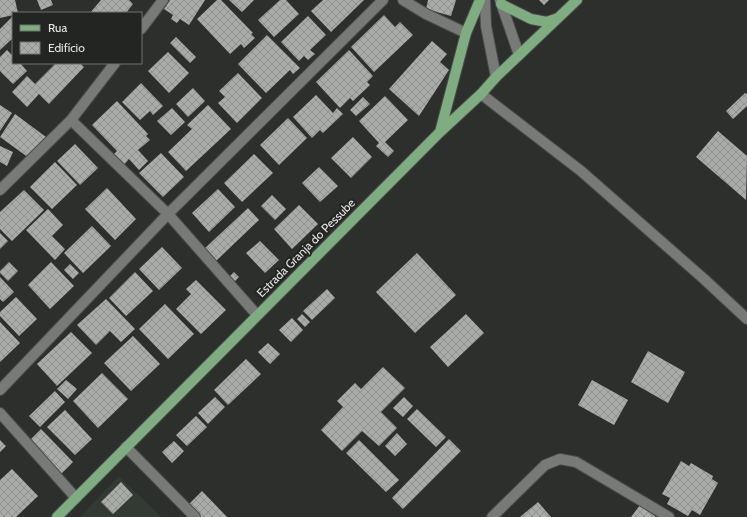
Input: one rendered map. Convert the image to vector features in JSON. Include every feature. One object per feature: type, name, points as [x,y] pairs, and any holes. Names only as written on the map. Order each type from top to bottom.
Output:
[{"type":"main road","points":[[440,132],[466,33],[480,0]]},
{"type":"main road","name":"Estrada Granja do Pessube","points":[[57,517],[440,132],[577,0]]},
{"type":"main road","points":[[500,2],[531,19],[548,22],[560,17]]},
{"type":"street","points":[[142,28],[163,0]]},
{"type":"street","points":[[0,390],[168,214],[383,0]]},
{"type":"street","points":[[403,0],[426,14],[466,33]]},
{"type":"street","points":[[485,0],[486,26],[496,78]]},
{"type":"street","points":[[500,2],[519,55]]},
{"type":"street","points":[[0,190],[71,120],[114,64]]},
{"type":"street","points":[[481,94],[581,171],[704,279],[747,319]]},
{"type":"street","points":[[71,120],[168,214],[257,315]]},
{"type":"street","points":[[0,413],[76,498]]},
{"type":"street","points":[[126,447],[195,517]]},
{"type":"street","points":[[492,517],[545,466],[560,459],[576,462],[670,517]]},
{"type":"shaded area","points":[[119,476],[161,517],[80,517]]},
{"type":"building","points":[[0,0],[15,0],[18,12],[12,12],[12,15],[0,18]]},
{"type":"building","points":[[37,0],[51,0],[53,5],[41,10]]},
{"type":"building","points":[[101,0],[129,0],[133,4],[127,12],[91,12]]},
{"type":"building","points":[[170,0],[205,0],[189,25],[180,19],[177,23],[171,19],[173,15],[164,9]]},
{"type":"building","points":[[217,0],[221,0],[253,33],[251,34],[255,38],[244,48],[241,44],[230,54],[197,19]]},
{"type":"building","points":[[229,0],[254,0],[242,12]]},
{"type":"building","points":[[280,0],[286,0],[299,14],[274,37],[258,20]]},
{"type":"building","points":[[323,0],[364,0],[331,32],[311,11]]},
{"type":"building","points":[[428,0],[456,0],[451,16],[426,9]]},
{"type":"building","points":[[539,0],[549,0],[544,5]]},
{"type":"building","points":[[384,15],[395,27],[400,22],[413,35],[374,72],[351,47]]},
{"type":"building","points":[[308,16],[326,35],[310,50],[315,54],[308,60],[304,56],[299,61],[281,42]]},
{"type":"building","points":[[12,17],[12,39],[0,50],[0,29]]},
{"type":"building","points":[[267,35],[300,68],[293,74],[290,70],[266,93],[238,64]]},
{"type":"building","points":[[176,37],[196,57],[190,63],[170,43]]},
{"type":"building","points":[[432,41],[447,54],[440,62],[449,70],[419,116],[389,89]]},
{"type":"building","points":[[7,50],[12,55],[12,64],[21,64],[27,71],[13,84],[0,71],[0,57]]},
{"type":"building","points":[[349,50],[373,76],[367,82],[370,85],[353,101],[350,98],[340,108],[316,82]]},
{"type":"building","points":[[168,52],[189,73],[169,93],[148,71]]},
{"type":"building","points":[[55,64],[81,64],[84,67],[49,104],[39,94],[27,107],[12,92],[27,76],[35,84]]},
{"type":"building","points":[[238,73],[262,98],[237,123],[218,103],[225,97],[219,91]]},
{"type":"building","points":[[141,83],[163,106],[153,115],[150,111],[140,120],[122,102]]},
{"type":"building","points":[[193,88],[205,101],[188,117],[176,104]]},
{"type":"building","points":[[745,93],[747,94],[747,106],[733,119],[726,111]]},
{"type":"building","points":[[316,95],[333,113],[337,108],[343,114],[323,133],[320,130],[312,138],[293,117]]},
{"type":"building","points":[[385,96],[408,120],[385,142],[394,151],[388,157],[376,146],[379,143],[359,121]]},
{"type":"building","points":[[363,97],[370,104],[356,116],[350,110]]},
{"type":"building","points":[[117,101],[148,134],[146,136],[150,140],[138,150],[148,161],[139,170],[129,159],[123,166],[113,155],[117,151],[92,125]]},
{"type":"building","points":[[0,105],[12,113],[0,131]]},
{"type":"building","points":[[208,105],[231,129],[186,171],[168,152],[192,129],[187,125]]},
{"type":"building","points":[[172,108],[185,122],[171,135],[157,121]]},
{"type":"building","points":[[15,114],[46,137],[29,158],[0,137]]},
{"type":"building","points":[[288,118],[307,138],[279,165],[260,145]]},
{"type":"building","points":[[718,131],[747,156],[746,200],[696,157]]},
{"type":"building","points":[[353,137],[372,157],[351,178],[331,158]]},
{"type":"building","points":[[75,144],[98,168],[80,185],[57,161]]},
{"type":"building","points":[[0,146],[13,152],[7,166],[0,162]]},
{"type":"building","points":[[161,153],[184,177],[163,197],[139,173]]},
{"type":"building","points":[[254,154],[273,173],[242,202],[224,183]]},
{"type":"building","points":[[55,162],[77,185],[52,209],[30,187]]},
{"type":"building","points":[[319,167],[338,186],[320,202],[302,183]]},
{"type":"building","points":[[107,188],[136,219],[115,240],[85,209]]},
{"type":"building","points":[[218,189],[235,207],[209,232],[192,213]]},
{"type":"building","points":[[24,190],[44,210],[12,241],[0,229],[0,212]]},
{"type":"building","points":[[272,195],[286,209],[275,220],[261,206]]},
{"type":"building","points":[[299,205],[318,224],[292,249],[274,229]]},
{"type":"building","points":[[248,208],[259,220],[216,261],[204,249]]},
{"type":"building","points":[[48,209],[63,225],[52,236],[65,249],[55,260],[26,230]]},
{"type":"building","points":[[92,226],[111,246],[83,273],[64,253]]},
{"type":"building","points":[[0,233],[8,241],[0,249]]},
{"type":"building","points":[[260,241],[279,260],[265,273],[246,253]]},
{"type":"building","points":[[162,247],[182,268],[159,290],[139,269]]},
{"type":"building","points":[[417,253],[456,295],[415,333],[376,292]]},
{"type":"building","points":[[9,262],[18,271],[8,281],[0,273],[0,271]]},
{"type":"building","points":[[51,262],[74,286],[50,309],[28,285]]},
{"type":"building","points":[[70,264],[79,273],[73,279],[64,270]]},
{"type":"building","points":[[135,272],[153,291],[126,316],[109,298]]},
{"type":"building","points":[[234,272],[239,277],[233,283],[228,278]]},
{"type":"building","points":[[0,277],[14,292],[3,302],[0,299]]},
{"type":"building","points":[[196,280],[226,310],[201,334],[176,309],[191,294],[186,289]]},
{"type":"building","points":[[327,289],[335,298],[312,320],[303,311]]},
{"type":"building","points":[[16,297],[37,319],[19,336],[0,316],[0,312]]},
{"type":"building","points":[[106,299],[135,329],[121,342],[110,331],[96,345],[77,325]]},
{"type":"building","points":[[165,304],[194,334],[168,359],[139,329]]},
{"type":"building","points":[[302,314],[310,322],[305,327],[297,319]]},
{"type":"building","points":[[466,314],[484,333],[448,367],[430,347]]},
{"type":"building","points":[[292,318],[303,330],[291,342],[279,330]]},
{"type":"building","points":[[0,322],[20,343],[0,362]]},
{"type":"building","points":[[71,332],[92,353],[57,386],[37,364]]},
{"type":"building","points":[[133,336],[160,364],[131,391],[104,363]]},
{"type":"building","points":[[268,343],[280,354],[270,364],[258,352]]},
{"type":"building","points":[[648,351],[685,372],[668,403],[631,382]]},
{"type":"building","points":[[246,359],[261,374],[228,405],[214,390]]},
{"type":"building","points":[[383,367],[405,388],[381,412],[397,428],[379,446],[362,431],[342,451],[321,430],[343,407],[337,401],[355,383],[361,389]]},
{"type":"building","points":[[102,373],[128,399],[98,428],[73,401]]},
{"type":"building","points":[[66,380],[77,389],[68,399],[57,389]]},
{"type":"building","points":[[592,380],[628,400],[614,425],[578,405]]},
{"type":"building","points":[[55,391],[65,402],[40,427],[29,416]]},
{"type":"building","points":[[215,397],[225,407],[208,424],[198,413]]},
{"type":"building","points":[[404,397],[413,406],[403,417],[393,408]]},
{"type":"building","points":[[417,409],[446,437],[436,447],[407,419]]},
{"type":"building","points":[[65,410],[92,439],[75,455],[47,427]]},
{"type":"building","points":[[196,416],[207,427],[187,446],[176,435]]},
{"type":"building","points":[[41,429],[73,462],[60,475],[28,442]]},
{"type":"building","points":[[397,433],[407,444],[395,456],[385,446]]},
{"type":"building","points":[[449,439],[461,451],[403,509],[392,498]]},
{"type":"building","points":[[0,440],[6,446],[0,452]]},
{"type":"building","points":[[359,440],[399,480],[386,492],[346,453]]},
{"type":"building","points":[[174,441],[184,451],[172,463],[162,452]]},
{"type":"building","points":[[681,461],[689,466],[691,463],[713,476],[712,479],[718,483],[700,515],[692,510],[688,516],[667,504],[670,498],[662,494]]},
{"type":"building","points":[[12,469],[38,496],[16,517],[0,517],[0,480]]},
{"type":"building","points":[[121,482],[133,495],[113,514],[101,502]]},
{"type":"building","points":[[202,491],[227,517],[201,517],[189,504]]},
{"type":"building","points":[[538,502],[551,517],[520,517]]},
{"type":"building","points":[[640,505],[656,517],[631,517]]}]
